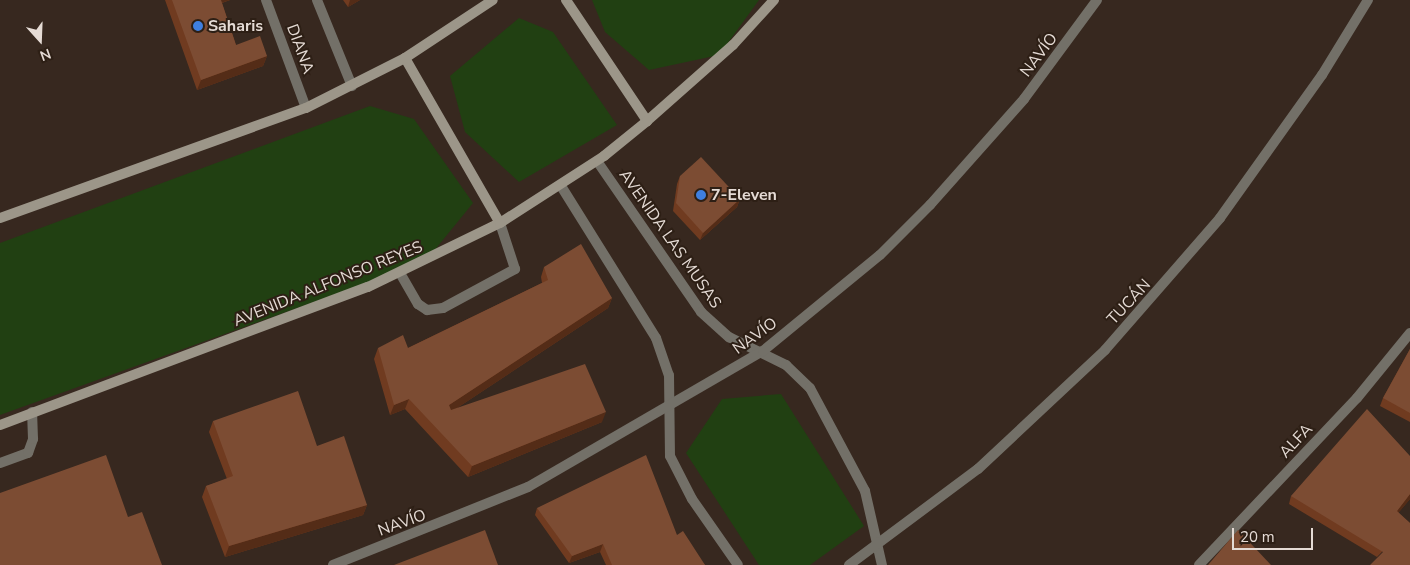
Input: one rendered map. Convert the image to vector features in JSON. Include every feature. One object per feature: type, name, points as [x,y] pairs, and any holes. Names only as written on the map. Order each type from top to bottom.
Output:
[{"type":"main road","points":[[0,218],[306,108],[405,58],[493,0]]},
{"type":"main road","points":[[566,0],[647,121]]},
{"type":"main road","name":"AVENIDA ALFONSO REYES","points":[[0,424],[400,273],[500,223],[597,161],[647,121],[733,45],[774,0]]},
{"type":"main road","points":[[405,58],[500,223]]},
{"type":"street","name":"DIANA","points":[[266,0],[306,108]]},
{"type":"street","name":"DIANA","points":[[318,0],[352,86]]},
{"type":"street","name":"NAVÍO","points":[[333,565],[528,487],[667,409],[763,351],[880,254],[930,205],[1024,99],[1098,0]]},
{"type":"street","name":"TUCÁN","points":[[849,565],[879,544],[1042,412],[1158,293],[1273,148],[1368,0]]},
{"type":"street","name":"AVENIDA LAS MUSAS","points":[[597,161],[701,312],[730,336],[763,351],[798,374],[810,388],[865,491],[879,544],[882,565]]},
{"type":"street","points":[[560,186],[656,338],[669,375],[667,409],[670,456],[677,474],[738,565]]},
{"type":"street","points":[[400,273],[418,304],[428,310],[444,308],[515,269],[500,223]]},
{"type":"street","name":"ALFA","points":[[1199,565],[1357,398],[1410,333]]},
{"type":"street","points":[[0,463],[28,453],[33,438],[32,412]]},
{"type":"green space","points":[[592,0],[759,0],[719,55],[649,70],[605,32]]},
{"type":"green space","points":[[519,18],[553,32],[617,125],[519,182],[465,132],[450,76]]},
{"type":"green space","points":[[370,106],[414,119],[473,203],[425,262],[0,415],[0,243]]},
{"type":"green space","points":[[781,394],[864,526],[810,565],[759,565],[686,453],[722,399]]},
{"type":"building","name":"Saharis","points":[[172,0],[221,0],[236,45],[260,36],[267,56],[201,80]]},
{"type":"building","name":"7-Eleven","points":[[701,157],[740,199],[703,233],[676,203],[680,176]]},
{"type":"building","points":[[581,244],[612,298],[449,405],[451,410],[585,364],[606,412],[472,466],[409,399],[394,405],[378,348],[403,335],[408,348],[548,280],[544,267]]},
{"type":"building","points":[[1410,349],[1410,413],[1383,398]]},
{"type":"building","points":[[298,391],[317,446],[344,436],[367,505],[229,546],[206,486],[233,476],[213,421]]},
{"type":"building","points":[[1367,409],[1410,456],[1410,494],[1397,511],[1410,523],[1410,565],[1370,565],[1383,552],[1291,496]]},
{"type":"building","points":[[106,455],[128,517],[142,512],[162,565],[0,565],[0,493]]},
{"type":"building","points":[[646,455],[677,535],[683,531],[705,565],[612,565],[603,544],[572,556],[537,508]]},
{"type":"building","points":[[485,530],[498,565],[394,565]]},
{"type":"building","points":[[1238,530],[1271,565],[1208,565]]},
{"type":"place","name":"Saharis","points":[[198,26]]},
{"type":"place","name":"7-Eleven","points":[[701,195]]}]
